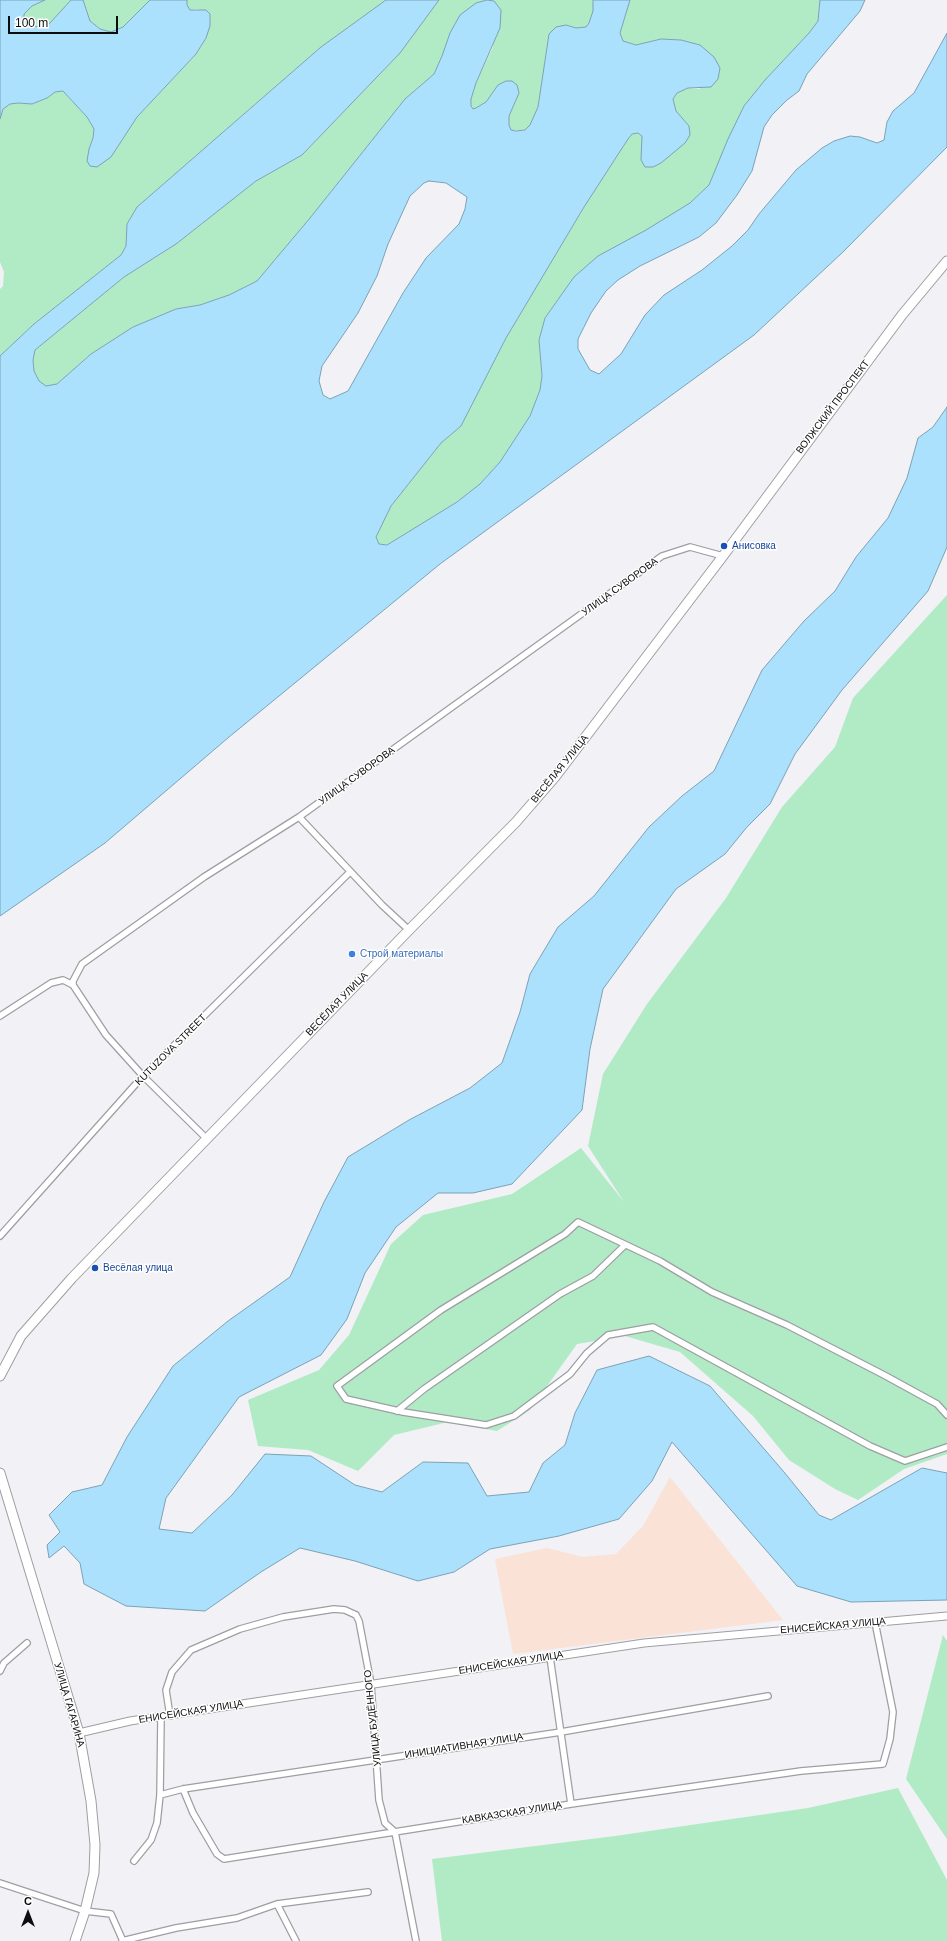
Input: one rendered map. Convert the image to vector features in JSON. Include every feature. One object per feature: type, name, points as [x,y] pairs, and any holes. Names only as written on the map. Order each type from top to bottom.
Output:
[{"type":"main road","name":"ВОЛЖСКИЙ ПРОСПЕКТ","points":[[723,556],[893,327],[947,262]]},
{"type":"main road","name":"ВЕСЁЛАЯ УЛИЦА","points":[[2,1366],[21,1336],[52,1301],[409,930],[516,822],[555,777],[723,556]]},
{"type":"main road","points":[[0,1376],[2,1366]]},
{"type":"main road","name":"УЛИЦА ГАГАРИНА","points":[[0,1473],[19,1531],[79,1733],[91,1801],[95,1845],[94,1873],[85,1911],[75,1941]]},
{"type":"street","name":"УЛИЦА СУВОРОВА","points":[[73,985],[76,974],[82,964],[204,877],[299,817],[662,556],[690,547],[723,556]]},
{"type":"street","points":[[299,817],[350,872],[409,930]]},
{"type":"street","name":"KUTUZOVA STREET","points":[[0,1236],[143,1076],[350,872]]},
{"type":"street","points":[[0,1016],[51,983],[62,980],[73,985],[106,1035],[143,1076],[207,1139]]},
{"type":"street","points":[[947,1415],[937,1404],[884,1375],[787,1325],[712,1292],[660,1261],[578,1222],[565,1234],[441,1310],[337,1386],[346,1399],[397,1411],[486,1425],[514,1416],[570,1374],[587,1353],[608,1335],[653,1328],[870,1446],[905,1461],[947,1448]]},
{"type":"street","points":[[397,1411],[424,1389],[560,1294],[593,1276],[626,1245]]},
{"type":"street","name":"УЛИЦА БУДЁННОГО","points":[[170,1716],[166,1690],[172,1672],[191,1650],[240,1628],[256,1624],[334,1609],[352,1612],[359,1621],[371,1684],[378,1760],[379,1800],[385,1824],[395,1832],[416,1941]]},
{"type":"street","name":"ЕНИСЕЙСКАЯ УЛИЦА","points":[[79,1733],[130,1721],[644,1643],[947,1616]]},
{"type":"street","name":"КАВКАЗСКАЯ УЛИЦА","points":[[183,1789],[193,1813],[218,1854],[224,1859],[571,1804],[801,1771],[882,1764],[890,1740],[893,1712],[875,1622]]},
{"type":"street","points":[[0,1671],[4,1663],[27,1642]]},
{"type":"street","points":[[550,1657],[571,1804]]},
{"type":"street","name":"ИНИЦИАТИВНАЯ УЛИЦА","points":[[160,1794],[183,1789],[561,1732],[768,1696]]},
{"type":"street","points":[[134,1861],[151,1840],[157,1823],[160,1794],[161,1717]]},
{"type":"street","points":[[0,1883],[85,1911],[111,1914],[122,1941],[176,1928],[237,1918],[277,1904],[368,1892]]},
{"type":"street","points":[[277,1904],[296,1941]]},
{"type":"shaded area","points":[[670,1477],[783,1620],[513,1654],[495,1559],[547,1548],[583,1557],[616,1554],[643,1526]]},
{"type":"green space","points":[[45,0],[71,0],[50,23],[44,26],[28,27],[24,21],[24,14],[32,6]]},
{"type":"green space","points":[[83,0],[150,0],[123,27],[111,32],[100,29],[90,21]]},
{"type":"green space","points":[[187,0],[386,0],[321,47],[137,207],[127,224],[126,246],[121,255],[34,324],[0,356],[0,289],[3,286],[4,272],[0,262],[0,119],[3,109],[10,104],[32,104],[47,98],[55,92],[63,91],[87,117],[94,129],[93,138],[89,149],[111,157],[137,117],[196,54],[206,38],[199,9],[190,10],[187,5]]},
{"type":"green space","points":[[439,0],[487,0],[476,3],[442,56],[434,74],[405,99],[310,218],[257,281],[229,295],[200,305],[176,309],[133,327],[91,354],[57,384],[46,386],[39,381],[34,371],[33,360],[35,350],[124,277],[176,244],[256,181],[302,155],[400,53]]},
{"type":"green space","points":[[490,0],[593,0],[593,11],[586,27],[576,28],[566,25],[549,34],[538,107],[531,125],[525,130],[511,130],[509,125],[509,116],[519,93],[498,85],[486,102],[473,109],[471,106],[471,99],[476,83],[493,47],[494,1]]},
{"type":"green space","points":[[630,0],[820,0],[818,21],[809,33],[765,80],[744,106],[709,185],[690,203],[574,277],[545,318],[539,340],[542,376],[540,390],[530,416],[500,462],[480,484],[457,502],[387,545],[378,544],[376,537],[391,506],[441,443],[461,426],[506,338],[584,207],[628,139],[632,134],[638,133],[642,136],[642,144],[689,126],[676,111],[673,99],[677,93],[688,88],[700,89],[699,45],[681,40],[661,39],[636,45],[623,41],[620,33]]},
{"type":"green space","points":[[947,595],[947,1454],[904,1469],[858,1500],[835,1489],[789,1460],[753,1416],[680,1352],[625,1336],[577,1344],[530,1410],[497,1431],[448,1422],[394,1435],[358,1471],[308,1450],[258,1446],[248,1400],[319,1370],[349,1335],[391,1244],[423,1215],[512,1194],[581,1148],[624,1202],[588,1146],[603,1074],[647,1004],[726,898],[782,807],[835,747],[853,698]]},
{"type":"green space","points":[[943,1635],[947,1641],[947,1839],[906,1779]]},
{"type":"green space","points":[[898,1788],[947,1880],[947,1941],[442,1941],[432,1859],[615,1836],[808,1808]]},
{"type":"water","points":[[0,0],[45,0],[32,6],[24,14],[24,21],[29,27],[44,26],[50,23],[71,0],[83,0],[90,21],[100,29],[111,32],[123,27],[150,0],[187,0],[187,5],[190,10],[206,10],[210,14],[210,26],[206,38],[196,54],[137,117],[111,157],[97,167],[90,166],[87,161],[94,129],[87,117],[63,91],[55,92],[47,98],[32,104],[10,104],[3,109],[0,119]]},
{"type":"water","points":[[386,0],[439,0],[400,53],[302,155],[256,181],[176,244],[124,277],[35,350],[33,360],[34,371],[39,381],[46,386],[57,384],[91,354],[133,327],[176,309],[200,305],[229,295],[257,281],[310,218],[405,99],[434,74],[450,33],[460,15],[476,3],[487,0],[494,1],[501,10],[500,28],[476,83],[471,99],[471,106],[473,109],[486,102],[498,85],[506,81],[512,81],[517,85],[519,93],[509,116],[509,125],[511,130],[525,130],[530,125],[538,107],[549,34],[556,27],[566,25],[576,28],[586,27],[593,11],[593,0],[630,0],[620,33],[623,41],[636,45],[661,39],[681,40],[700,45],[714,57],[720,68],[718,79],[711,87],[688,88],[677,93],[673,99],[676,111],[689,126],[690,135],[685,143],[661,163],[653,167],[645,167],[641,160],[642,136],[638,133],[632,134],[628,139],[584,207],[506,338],[461,426],[441,443],[391,506],[376,537],[379,544],[387,545],[457,502],[480,484],[500,462],[530,416],[540,390],[542,376],[539,340],[545,318],[574,277],[598,256],[646,230],[690,203],[709,185],[728,139],[744,106],[765,80],[809,33],[818,21],[820,0],[865,0],[860,11],[807,74],[799,91],[787,100],[772,115],[764,127],[752,171],[737,195],[716,223],[699,237],[640,266],[618,280],[606,291],[591,313],[578,339],[578,349],[590,370],[599,374],[621,354],[645,315],[664,295],[702,270],[732,246],[748,230],[759,214],[796,170],[822,148],[834,141],[850,136],[860,137],[877,143],[884,140],[887,122],[893,111],[914,93],[947,33],[947,147],[843,252],[754,335],[440,564],[229,737],[105,843],[0,916],[0,356],[34,324],[121,255],[126,246],[127,224],[137,207],[321,47]],"holes":[[[429,181],[446,183],[467,197],[465,209],[459,224],[426,258],[403,293],[348,391],[330,399],[323,395],[319,381],[322,366],[358,313],[377,276],[388,244],[410,196],[424,183]]]},
{"type":"water","points":[[947,407],[947,547],[928,591],[842,690],[795,754],[770,804],[747,827],[725,854],[676,889],[603,989],[590,1049],[582,1110],[512,1184],[473,1193],[438,1193],[396,1227],[365,1273],[347,1319],[321,1355],[239,1397],[166,1498],[159,1529],[192,1533],[232,1495],[265,1454],[311,1456],[355,1485],[382,1492],[423,1462],[468,1463],[487,1496],[529,1492],[543,1463],[565,1445],[575,1413],[597,1370],[649,1356],[710,1386],[819,1515],[831,1520],[922,1468],[947,1473],[947,1600],[851,1602],[797,1586],[672,1442],[652,1481],[619,1519],[559,1536],[490,1549],[454,1572],[418,1581],[355,1561],[300,1548],[261,1572],[205,1611],[126,1606],[84,1584],[80,1563],[64,1546],[49,1558],[47,1545],[60,1532],[49,1515],[72,1492],[102,1485],[127,1437],[173,1366],[228,1321],[290,1277],[324,1202],[348,1157],[409,1120],[470,1088],[502,1063],[520,1012],[530,974],[558,927],[594,896],[649,827],[682,796],[714,771],[762,670],[804,621],[835,591],[856,557],[888,518],[907,478],[918,438],[933,427]]},
{"type":"place","name":"Анисовка","points":[[724,546]]},
{"type":"place","name":"Строй материалы","points":[[352,954]]},
{"type":"place","name":"Весёлая улица","points":[[95,1268]]}]
